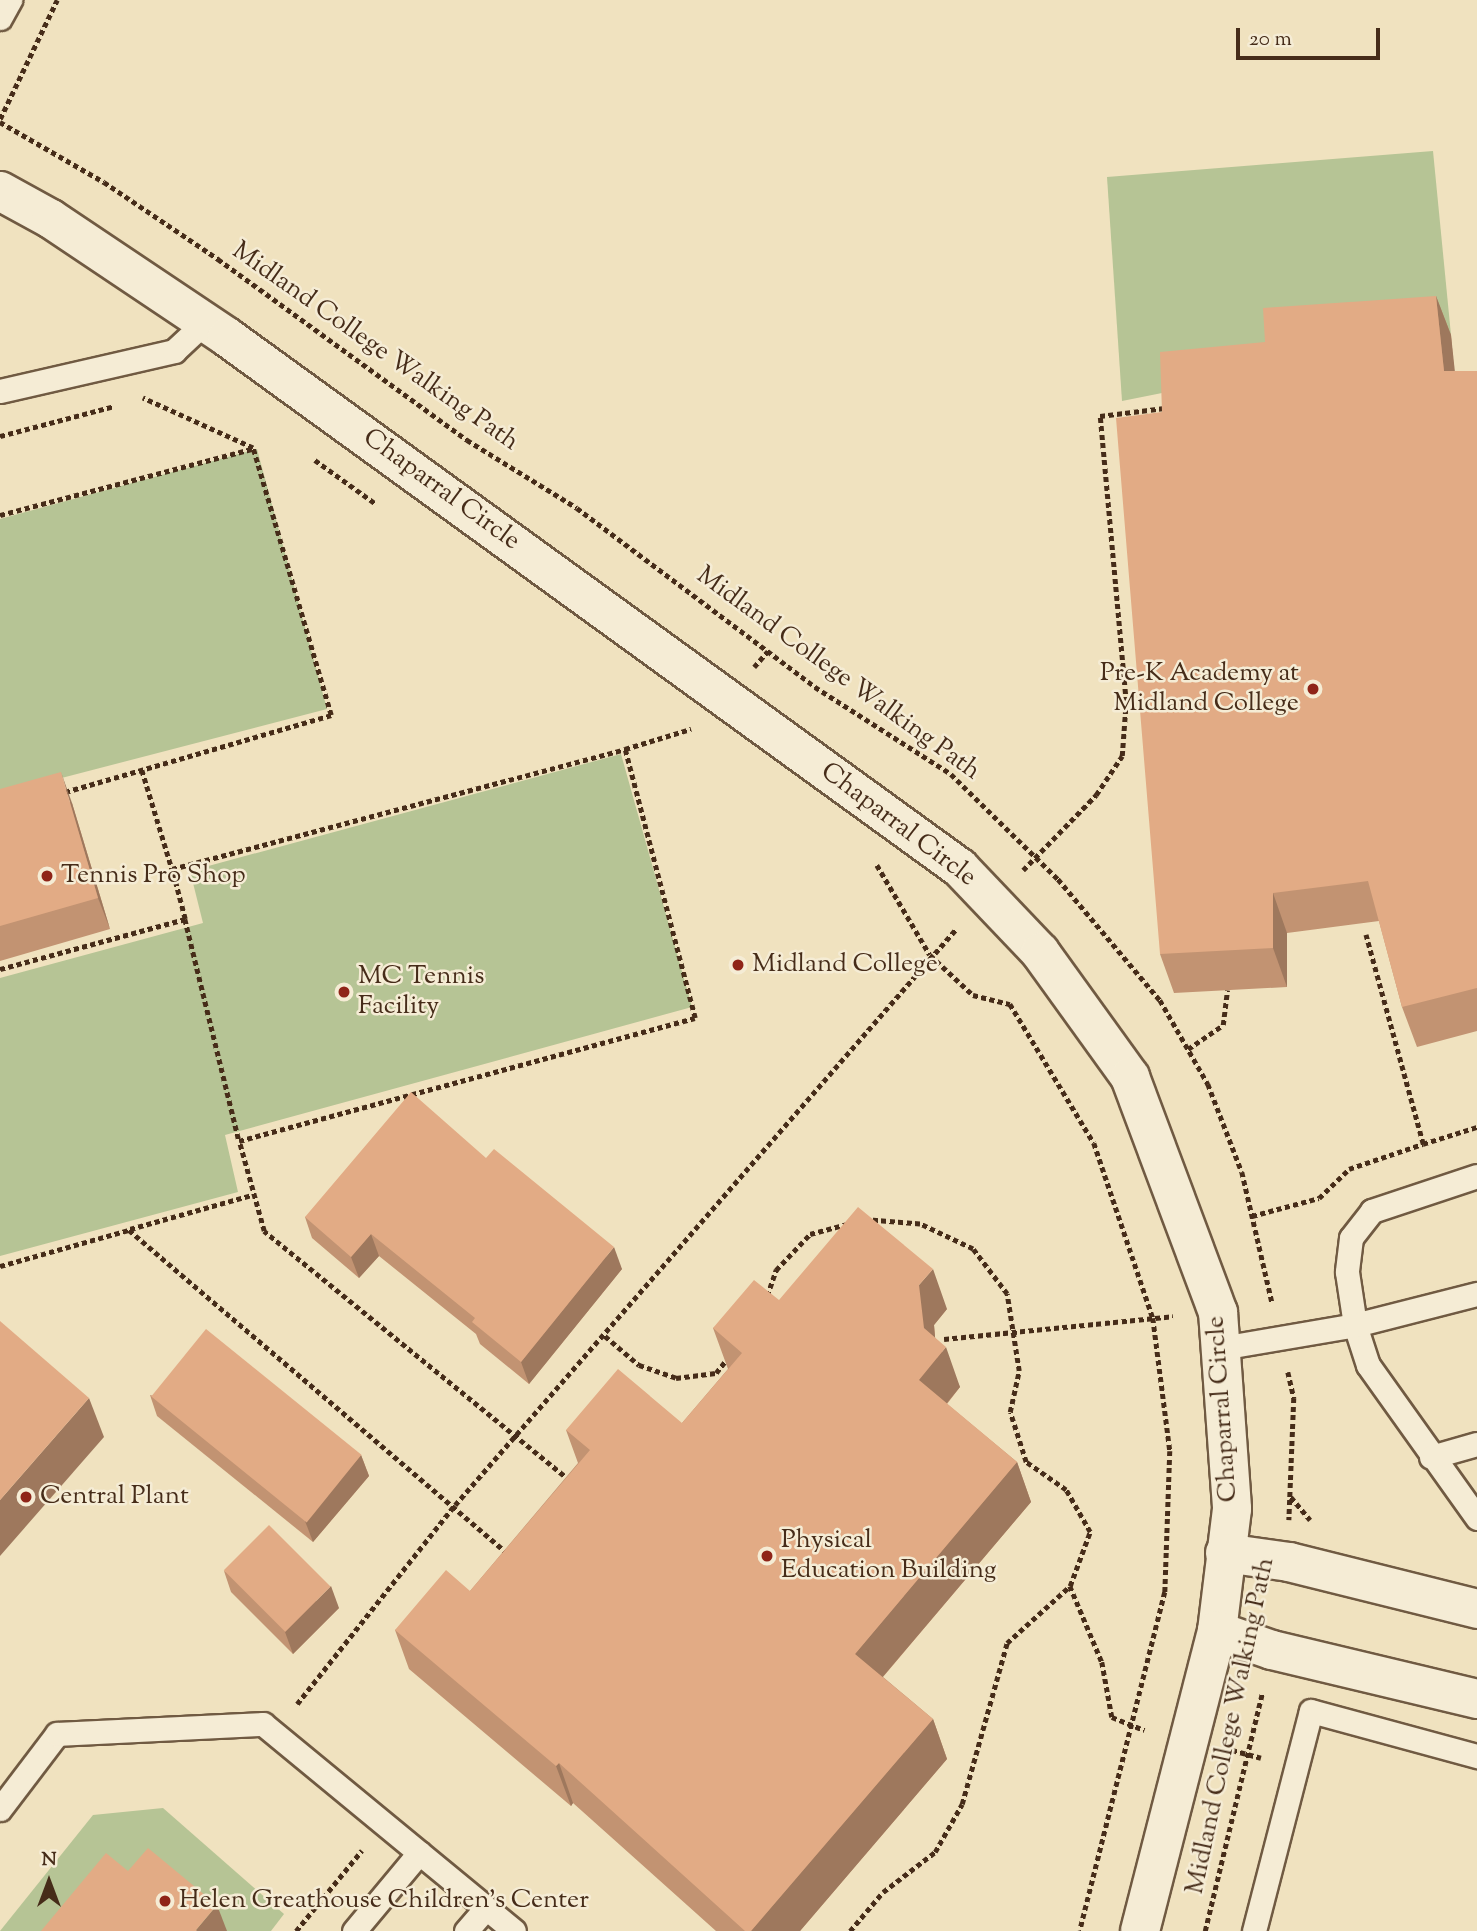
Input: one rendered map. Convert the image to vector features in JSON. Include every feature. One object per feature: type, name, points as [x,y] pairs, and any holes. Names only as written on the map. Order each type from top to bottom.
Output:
[{"type":"street","name":"Chaparral Circle","points":[[0,191],[205,322],[726,696],[960,868],[1040,952],[1130,1077],[1219,1330],[1232,1509],[1217,1631],[1140,1931]]},
{"type":"street","points":[[1226,1553],[1289,1562],[1477,1609]]},
{"type":"street","points":[[1217,1631],[1272,1650],[1477,1699]]},
{"type":"lane","points":[[0,18],[9,0]]},
{"type":"lane","points":[[0,391],[174,351],[205,322]]},
{"type":"lane","points":[[1477,1176],[1372,1210],[1351,1238],[1347,1272],[1355,1325],[1368,1365],[1477,1518]]},
{"type":"lane","points":[[1219,1330],[1280,1337],[1355,1325],[1477,1294]]},
{"type":"lane","points":[[1431,1457],[1477,1444]]},
{"type":"lane","points":[[1254,1931],[1311,1711],[1477,1756]]},
{"type":"lane","points":[[0,1809],[57,1734],[263,1724],[514,1931]]},
{"type":"lane","points":[[354,1931],[419,1853]]},
{"type":"lane","points":[[467,1931],[486,1908]]},
{"type":"path","points":[[0,120],[57,0]]},
{"type":"path","name":"Midland College Walking Path","points":[[0,120],[104,182],[218,259],[467,440],[577,508],[815,687],[951,774],[1038,859],[1160,1000],[1209,1084],[1242,1172],[1273,1307],[1219,1330]]},
{"type":"path","points":[[51,796],[331,715],[253,448],[144,398],[131,401]]},
{"type":"path","points":[[0,436],[118,405]]},
{"type":"path","points":[[305,1712],[295,1703],[455,1505],[605,1336],[930,955],[989,896],[1038,859],[1096,795],[1122,756],[1126,702],[1100,416],[1175,407]]},
{"type":"path","points":[[0,514],[253,448]]},
{"type":"path","points":[[307,453],[382,508]]},
{"type":"path","points":[[726,696],[768,651]]},
{"type":"path","points":[[172,869],[625,749],[696,727],[685,719]]},
{"type":"path","points":[[239,1141],[695,1018],[625,749]]},
{"type":"path","points":[[142,770],[172,869],[252,1195],[264,1230],[516,1439],[571,1481]]},
{"type":"path","points":[[874,859],[930,955],[972,995],[1010,1004],[1094,1143],[1153,1318],[1170,1451],[1165,1592],[1080,1931]]},
{"type":"path","points":[[0,968],[185,919]]},
{"type":"path","points":[[1366,935],[1423,1144]]},
{"type":"path","points":[[1188,1049],[1223,1025],[1227,990]]},
{"type":"path","points":[[1252,1216],[1319,1198],[1349,1169],[1477,1127]]},
{"type":"path","points":[[0,1266],[252,1195]]},
{"type":"path","points":[[850,1931],[883,1892],[935,1852],[962,1804],[1007,1643],[1070,1586],[1090,1532],[1066,1490],[1026,1462],[1010,1412],[1019,1371],[1007,1294],[973,1249],[919,1224],[865,1219]]},
{"type":"path","points":[[764,1304],[776,1270],[810,1234],[854,1222]]},
{"type":"path","points":[[129,1230],[455,1505],[515,1559]]},
{"type":"path","points":[[944,1339],[1153,1318],[1219,1330]]},
{"type":"path","points":[[605,1336],[639,1365],[676,1378],[716,1373],[732,1354]]},
{"type":"path","name":"Midland College Walking Path","points":[[1280,1337],[1294,1398],[1289,1562]]},
{"type":"path","points":[[1070,1586],[1102,1661],[1112,1717],[1132,1726],[1187,1741],[1248,1753]]},
{"type":"path","name":"Midland College Walking Path","points":[[1205,1931],[1272,1650]]},
{"type":"path","points":[[296,1931],[384,1824]]},
{"type":"green space","points":[[1433,151],[1451,335],[1122,401],[1107,177]]},
{"type":"green space","points":[[257,449],[327,709],[0,794],[0,519]]},
{"type":"green space","name":"MC Tennis Facility","points":[[621,754],[692,1007],[225,1135],[238,1192],[0,1256],[0,978],[203,923],[190,871]]},
{"type":"green space","points":[[163,1808],[284,1914],[271,1931],[0,1931],[93,1815]]},
{"type":"building","name":"Pre-K Academy at Midland College","points":[[1436,296],[1444,371],[1477,371],[1477,988],[1402,1007],[1368,881],[1273,893],[1273,948],[1160,954],[1116,418],[1162,412],[1160,352],[1265,342],[1263,308]]},
{"type":"building","name":"Tennis Pro Shop","points":[[61,772],[98,898],[0,926],[0,789]]},
{"type":"building","points":[[411,1092],[486,1158],[494,1149],[614,1247],[521,1362],[472,1322],[475,1318],[371,1234],[351,1257],[305,1217]]},
{"type":"building","name":"Physical Education Building","points":[[858,1207],[933,1269],[919,1285],[924,1328],[946,1347],[919,1380],[1017,1462],[855,1654],[933,1719],[751,1931],[745,1931],[559,1763],[556,1766],[395,1630],[446,1570],[470,1591],[590,1450],[566,1430],[618,1369],[682,1423],[742,1353],[713,1328],[754,1280],[779,1300]]},
{"type":"building","points":[[0,1321],[89,1398],[0,1500]]},
{"type":"building","points":[[206,1329],[361,1455],[307,1522],[151,1397]]},
{"type":"building","points":[[269,1525],[331,1587],[285,1632],[224,1570]]},
{"type":"building","points":[[148,1848],[217,1905],[197,1931],[41,1931],[106,1853],[128,1871]]},
{"type":"place","name":"Pre-K Academy at Midland College","points":[[1313,689]]},
{"type":"place","name":"Tennis Pro Shop","points":[[47,876]]},
{"type":"place","name":"Midland College","points":[[738,965]]},
{"type":"place","name":"MC Tennis Facility","points":[[344,992]]},
{"type":"place","name":"Central Plant","points":[[26,1497]]},
{"type":"place","name":"Physical Education Building","points":[[767,1556]]},
{"type":"place","name":"Helen Greathouse Children's Center","points":[[165,1901]]}]
